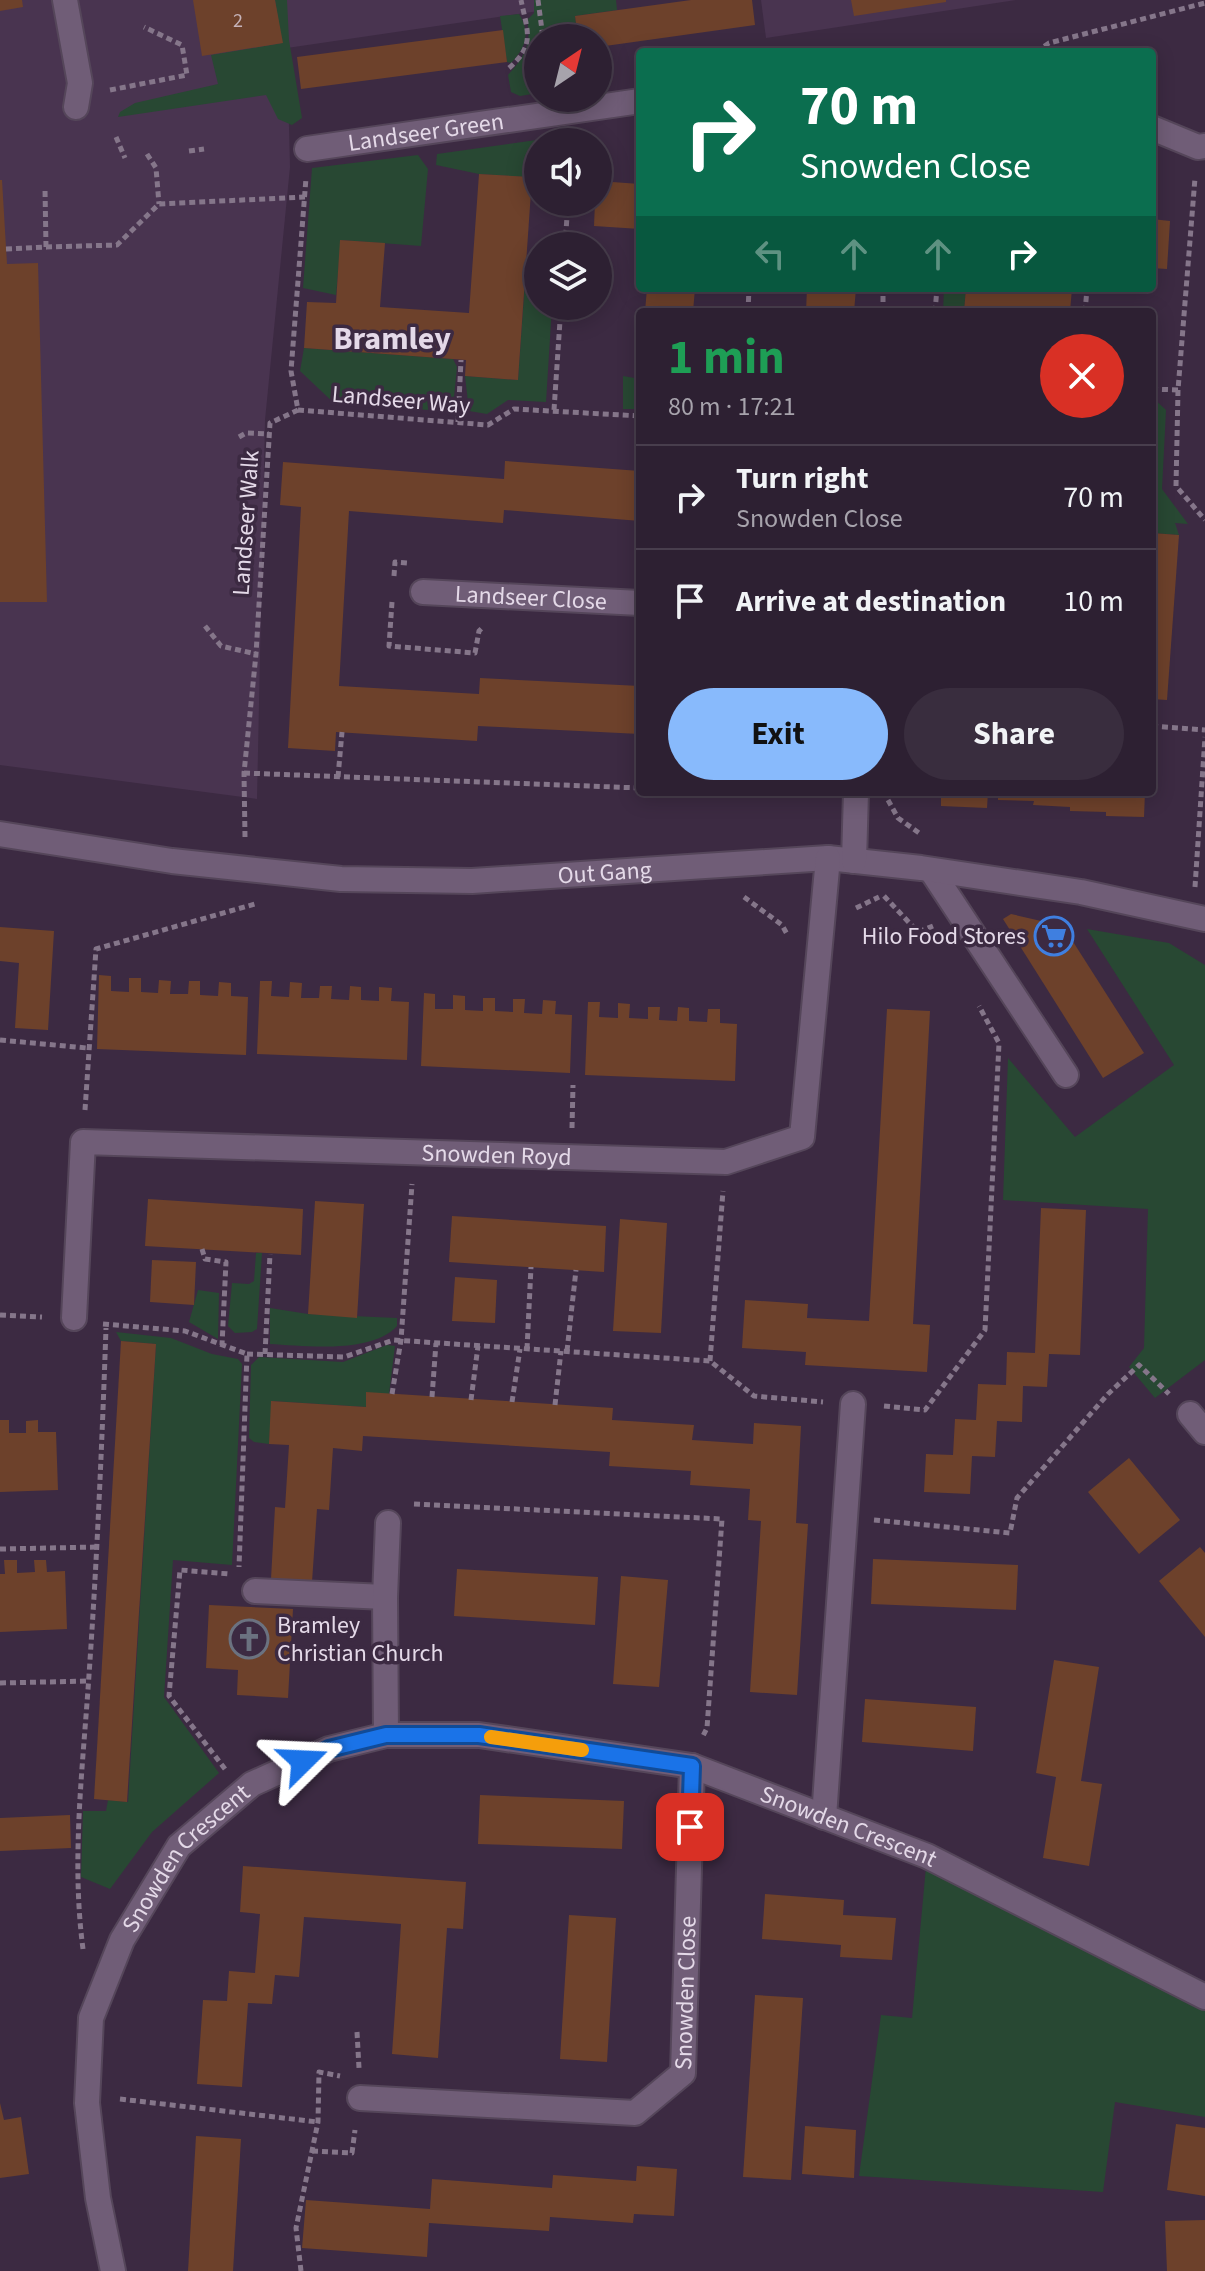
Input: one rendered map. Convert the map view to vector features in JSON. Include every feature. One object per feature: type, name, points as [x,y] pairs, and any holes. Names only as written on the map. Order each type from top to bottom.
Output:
[{"type":"street","points":[[65,0],[80,83],[77,102]]},
{"type":"street","name":"Landseer Green","points":[[307,149],[636,102]]},
{"type":"street","points":[[1156,129],[1201,146]]},
{"type":"street","name":"Landseer Close","points":[[423,592],[636,603]]},
{"type":"street","points":[[854,861],[856,796]]},
{"type":"street","name":"Out Gang","points":[[0,834],[172,861],[341,879],[472,881],[828,858],[1081,892],[1199,917]]},
{"type":"street","name":"Snowden Royd","points":[[83,1142],[726,1162],[802,1137],[828,858]]},
{"type":"street","points":[[931,870],[1066,1075]]},
{"type":"street","points":[[74,1318],[83,1142]]},
{"type":"street","points":[[824,1817],[853,1404]]},
{"type":"street","points":[[386,1735],[388,1523]]},
{"type":"street","points":[[255,1591],[385,1597]]},
{"type":"street","name":"Snowden Crescent","points":[[113,2271],[98,2198],[87,2095],[91,2018],[122,1940],[179,1846],[252,1784],[329,1749],[386,1735],[479,1735],[692,1766],[927,1856],[1205,1997]]},
{"type":"street","name":"Snowden Close","points":[[360,2098],[635,2113],[683,2073],[692,1766]]},
{"type":"path","points":[[509,68],[523,54],[529,37],[521,0]]},
{"type":"path","points":[[538,0],[541,24]]},
{"type":"path","points":[[1042,48],[1049,43],[1205,3]]},
{"type":"path","points":[[77,102],[187,75],[182,45],[144,27]]},
{"type":"path","points":[[116,137],[125,158]]},
{"type":"path","points":[[1201,146],[1178,390],[1176,486],[1205,520]]},
{"type":"path","points":[[189,151],[204,149]]},
{"type":"path","points":[[298,410],[291,371],[307,149]]},
{"type":"path","points":[[147,154],[156,168],[159,204]]},
{"type":"path","points":[[45,189],[46,247]]},
{"type":"path","points":[[6,249],[117,245],[159,204],[305,197]]},
{"type":"path","points":[[554,410],[560,320]]},
{"type":"path","points":[[458,423],[461,360]]},
{"type":"path","points":[[1156,389],[1178,390]]},
{"type":"path","name":"Landseer Way","points":[[298,410],[488,425],[514,409],[636,416]]},
{"type":"path","name":"Landseer Walk","points":[[245,870],[244,773],[256,654],[270,423],[298,410]]},
{"type":"path","points":[[239,437],[246,433],[269,434]]},
{"type":"path","points":[[205,626],[221,646],[256,654]]},
{"type":"path","points":[[1156,726],[1205,730]]},
{"type":"path","points":[[338,777],[342,732]]},
{"type":"path","points":[[1199,917],[1205,737]]},
{"type":"path","points":[[244,773],[636,788]]},
{"type":"path","points":[[883,895],[918,932],[934,926]]},
{"type":"path","points":[[83,1142],[96,949],[265,901]]},
{"type":"path","points":[[928,914],[942,939]]},
{"type":"path","points":[[0,1315],[74,1318],[106,1325],[185,1331],[247,1354],[344,1357],[401,1340],[710,1361],[754,1396],[925,1410],[985,1330],[999,1043],[977,1004]]},
{"type":"path","points":[[0,1040],[87,1048]]},
{"type":"path","points":[[573,1085],[573,1116]]},
{"type":"path","points":[[710,1361],[726,1162]]},
{"type":"path","points":[[392,1394],[401,1340],[412,1183]]},
{"type":"path","points":[[202,1249],[205,1259],[226,1262],[222,1345]]},
{"type":"path","points":[[265,1354],[270,1254]]},
{"type":"path","points":[[512,1402],[524,1349],[531,1267]]},
{"type":"path","points":[[555,1405],[576,1270]]},
{"type":"path","points":[[84,1962],[77,1906],[98,1547],[106,1325]]},
{"type":"path","points":[[432,1397],[436,1343]]},
{"type":"path","points":[[471,1400],[478,1346]]},
{"type":"path","points":[[242,1792],[169,1696],[180,1570],[239,1575],[247,1354]]},
{"type":"path","points":[[846,1517],[1010,1533],[1017,1498],[1108,1394],[1139,1365],[1198,1423]]},
{"type":"path","points":[[388,1523],[390,1503],[722,1519],[707,1728],[692,1766]]},
{"type":"path","points":[[0,1549],[98,1547]]},
{"type":"path","points":[[0,1683],[89,1681]]},
{"type":"path","points":[[301,2271],[296,2228],[318,2122],[319,2072]]},
{"type":"path","points":[[87,2095],[318,2122]]},
{"type":"path","points":[[312,2151],[352,2153]]},
{"type":"shaded area","points":[[0,0],[613,0],[287,48],[290,167],[265,420],[257,799],[0,765]]},
{"type":"shaded area","points":[[761,0],[1016,0],[766,38]]},
{"type":"green space","points":[[275,0],[287,0],[289,40],[302,118],[292,125],[278,119],[266,95],[118,117],[120,112],[135,103],[218,84],[211,55],[282,43]]},
{"type":"green space","points":[[534,0],[616,0],[617,10],[575,16],[576,24],[528,24],[527,20],[534,13]]},
{"type":"green space","points":[[519,14],[524,24],[524,42],[511,63],[507,62],[500,16]]},
{"type":"green space","points":[[524,53],[524,95],[520,96],[511,92],[508,75]]},
{"type":"green space","points":[[524,142],[524,177],[479,174],[436,165],[437,154]]},
{"type":"green space","points":[[418,155],[428,169],[421,246],[341,240],[336,295],[303,288],[312,168]]},
{"type":"green space","points":[[944,292],[966,292],[964,308],[943,308]]},
{"type":"green space","points":[[524,296],[524,320],[551,320],[546,402],[508,400],[487,414],[469,411],[465,376],[518,380]]},
{"type":"green space","points":[[304,348],[453,359],[457,367],[453,407],[445,411],[335,404],[300,371]]},
{"type":"green space","points":[[623,376],[636,378],[636,409],[623,409]]},
{"type":"green space","points":[[1156,401],[1166,410],[1162,489],[1188,524],[1175,523],[1179,535],[1156,533]]},
{"type":"green space","points":[[1087,929],[1169,943],[1205,965],[1205,1360],[1155,1398],[1129,1367],[1144,1348],[1148,1209],[1003,1200],[1008,1058],[1075,1137],[1174,1065]]},
{"type":"green space","points":[[256,1253],[262,1253],[257,1329],[235,1333],[228,1326],[232,1283],[249,1284],[254,1281]]},
{"type":"green space","points":[[198,1290],[219,1293],[218,1339],[189,1322]]},
{"type":"green space","points":[[270,1308],[308,1314],[397,1318],[397,1326],[386,1335],[355,1345],[319,1347],[270,1344]]},
{"type":"green space","points":[[116,1332],[171,1338],[212,1354],[238,1359],[242,1364],[232,1565],[173,1560],[164,1697],[219,1773],[152,1832],[110,1889],[81,1877],[83,1811],[106,1811],[108,1800],[128,1802],[156,1344],[121,1341]]},
{"type":"green space","points":[[387,1345],[395,1346],[389,1394],[366,1393],[366,1407],[272,1401],[269,1444],[249,1438],[251,1365],[259,1357],[343,1362]]},
{"type":"green space","points":[[927,1856],[1205,1997],[1205,2117],[1115,2102],[1103,2192],[859,2176],[881,2015],[912,2018]]},
{"type":"building","points":[[0,0],[22,0],[23,7],[0,11]]},
{"type":"building","points":[[193,0],[275,0],[283,43],[202,56]]},
{"type":"building","points":[[691,0],[752,0],[755,25],[612,45],[612,24],[576,24],[575,16]]},
{"type":"building","points":[[851,0],[946,0],[946,2],[854,16]]},
{"type":"building","points":[[503,30],[507,62],[301,89],[297,57]]},
{"type":"building","points":[[479,174],[524,177],[524,216],[529,216],[528,232],[524,232],[524,293],[518,380],[465,376],[466,360],[304,348],[307,302],[336,303],[340,240],[385,243],[380,307],[469,313]]},
{"type":"building","points":[[0,180],[7,264],[38,263],[47,602],[0,602]]},
{"type":"building","points":[[612,182],[636,184],[636,229],[594,226],[594,216],[612,216]]},
{"type":"building","points":[[1156,219],[1170,221],[1167,269],[1156,268]]},
{"type":"building","points":[[647,292],[695,292],[693,308],[645,308]]},
{"type":"building","points":[[807,292],[856,292],[854,308],[806,308]]},
{"type":"building","points":[[966,292],[1072,292],[1070,308],[964,308]]},
{"type":"building","points":[[505,461],[636,471],[636,521],[504,510],[503,523],[349,511],[339,686],[479,694],[480,678],[636,686],[636,734],[478,726],[477,741],[336,732],[335,751],[288,748],[301,507],[280,505],[283,462],[504,479]]},
{"type":"building","points":[[1156,533],[1179,535],[1167,700],[1156,699]]},
{"type":"building","points":[[941,796],[988,796],[987,808],[941,806]]},
{"type":"building","points":[[998,796],[1145,796],[1144,817],[1106,816],[1106,812],[1070,811],[1070,807],[1033,805],[1034,801],[998,800]]},
{"type":"building","points":[[1011,914],[1063,926],[1144,1053],[1103,1078],[1003,919]]},
{"type":"building","points":[[0,927],[54,931],[48,1030],[15,1028],[19,963],[0,961]]},
{"type":"building","points":[[99,975],[111,976],[111,991],[129,992],[129,978],[141,978],[141,992],[158,993],[159,980],[171,981],[170,994],[188,994],[189,981],[200,981],[200,995],[218,996],[219,982],[231,983],[231,996],[248,997],[246,1055],[97,1049]]},
{"type":"building","points":[[260,981],[272,981],[271,996],[289,997],[290,982],[302,983],[301,998],[319,998],[320,986],[332,986],[331,999],[349,1000],[350,986],[361,987],[361,1000],[379,1001],[379,987],[392,988],[391,1001],[409,1002],[407,1060],[257,1054]]},
{"type":"building","points":[[424,993],[435,994],[435,1009],[453,1009],[453,995],[465,996],[465,1010],[483,1011],[483,998],[495,998],[495,1011],[513,1012],[513,999],[525,999],[524,1013],[542,1014],[543,1000],[556,1001],[555,1014],[572,1015],[570,1073],[421,1066]]},
{"type":"building","points":[[588,1002],[600,1002],[599,1017],[618,1018],[618,1003],[630,1004],[629,1018],[648,1019],[648,1007],[660,1007],[659,1020],[677,1021],[678,1007],[689,1008],[689,1021],[707,1022],[708,1009],[720,1009],[720,1023],[737,1024],[735,1081],[585,1075]]},
{"type":"building","points":[[887,1009],[930,1011],[913,1324],[930,1325],[927,1372],[805,1365],[806,1352],[742,1348],[745,1300],[808,1304],[807,1318],[869,1321]]},
{"type":"building","points":[[148,1199],[303,1209],[301,1255],[145,1246]]},
{"type":"building","points":[[315,1201],[364,1204],[357,1318],[308,1314]]},
{"type":"building","points":[[1041,1208],[1086,1210],[1080,1355],[1049,1354],[1047,1387],[1023,1386],[1022,1422],[997,1421],[995,1457],[972,1456],[970,1494],[924,1492],[926,1454],[953,1455],[955,1419],[976,1420],[978,1384],[1006,1385],[1007,1352],[1035,1353]]},
{"type":"building","points":[[452,1216],[606,1226],[604,1272],[449,1262]]},
{"type":"building","points":[[620,1219],[667,1223],[661,1333],[613,1331]]},
{"type":"building","points":[[152,1260],[196,1262],[194,1305],[150,1302]]},
{"type":"building","points":[[455,1277],[497,1280],[495,1323],[452,1321]]},
{"type":"building","points":[[121,1341],[156,1344],[127,1802],[94,1799]]},
{"type":"building","points":[[366,1392],[613,1408],[612,1420],[694,1425],[692,1440],[753,1444],[754,1423],[801,1426],[796,1523],[808,1524],[797,1695],[750,1692],[761,1521],[748,1520],[750,1489],[690,1485],[691,1471],[609,1466],[610,1452],[363,1436],[362,1451],[333,1448],[329,1510],[317,1509],[312,1582],[271,1579],[275,1507],[285,1508],[289,1445],[269,1444],[271,1401],[366,1407]]},
{"type":"building","points":[[0,1420],[9,1420],[9,1433],[26,1433],[26,1421],[38,1420],[38,1432],[56,1432],[58,1490],[0,1492]]},
{"type":"building","points":[[1129,1458],[1180,1520],[1139,1554],[1088,1492]]},
{"type":"building","points":[[1200,1547],[1205,1553],[1205,1637],[1159,1581]]},
{"type":"building","points":[[873,1559],[1018,1565],[1016,1610],[871,1604]]},
{"type":"building","points":[[4,1560],[17,1560],[17,1573],[35,1572],[34,1560],[46,1560],[47,1572],[65,1571],[67,1629],[0,1632],[0,1574],[5,1574]]},
{"type":"building","points":[[457,1569],[598,1577],[595,1625],[454,1616]]},
{"type":"building","points":[[621,1576],[668,1580],[659,1687],[613,1684]]},
{"type":"building","name":"Bramley Christian Church","points":[[209,1605],[293,1609],[288,1698],[237,1695],[238,1670],[206,1668]]},
{"type":"building","points":[[1054,1660],[1099,1667],[1081,1781],[1102,1784],[1089,1866],[1043,1858],[1056,1777],[1036,1773]]},
{"type":"building","points":[[865,1699],[976,1707],[973,1751],[862,1742]]},
{"type":"building","points":[[480,1795],[624,1801],[622,1849],[478,1844]]},
{"type":"building","points":[[70,1815],[71,1848],[0,1851],[0,1818]]},
{"type":"building","points":[[243,1866],[466,1882],[463,1929],[447,1928],[438,2058],[392,2054],[401,1924],[304,1917],[299,1977],[275,1975],[272,2004],[248,2003],[242,2087],[197,2084],[203,2000],[227,2001],[229,1971],[255,1973],[260,1914],[240,1912]]},
{"type":"building","points":[[765,1894],[844,1900],[843,1915],[896,1918],[892,1960],[840,1957],[841,1945],[762,1939]]},
{"type":"building","points":[[569,1915],[616,1918],[607,2062],[560,2059]]},
{"type":"building","points":[[755,1995],[803,1998],[791,2180],[743,2177]]},
{"type":"building","points":[[0,2103],[4,2120],[21,2117],[29,2174],[0,2178]]},
{"type":"building","points":[[1176,2124],[1205,2128],[1205,2196],[1167,2190]]},
{"type":"building","points":[[805,2126],[856,2130],[854,2178],[802,2174]]},
{"type":"building","points":[[196,2136],[241,2139],[233,2271],[188,2271]]},
{"type":"building","points":[[637,2166],[677,2169],[674,2216],[634,2214],[633,2223],[550,2217],[549,2231],[429,2223],[427,2257],[302,2248],[306,2200],[430,2209],[432,2179],[552,2188],[553,2175],[636,2181]]},
{"type":"building","points":[[1205,2220],[1205,2271],[1167,2271],[1165,2221]]},
{"type":"slow traffic","points":[[491,1737],[582,1750]]},
{"type":"place","name":"Hilo Food Stores","points":[[1054,936]]},
{"type":"place","name":"Bramley Christian Church","points":[[249,1639]]},
{"type":"district","name":"Bramley","points":[[392,339]]},
{"type":"route","points":[[303,1761],[329,1749],[386,1735],[479,1735],[692,1766],[690,1827]]}]
